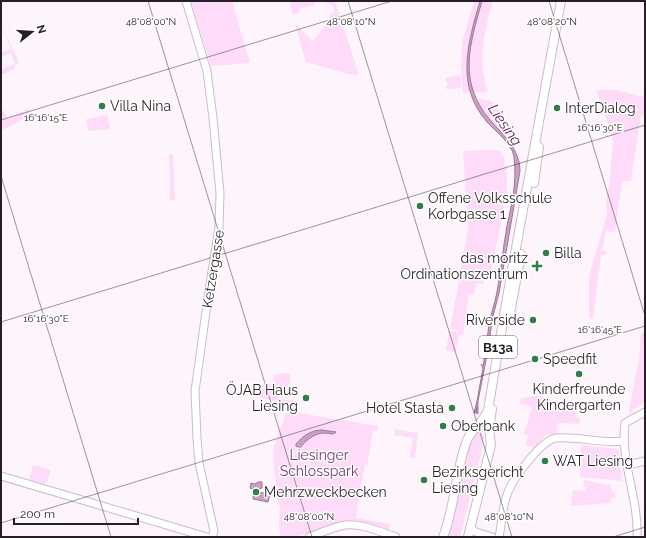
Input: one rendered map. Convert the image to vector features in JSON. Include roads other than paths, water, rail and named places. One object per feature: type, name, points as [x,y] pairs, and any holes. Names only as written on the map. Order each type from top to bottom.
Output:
[{"type":"main road","name":"Ketzergasse","points":[[186,1],[207,71],[220,193],[220,228],[209,290],[195,391],[196,438],[202,477],[214,531],[212,537]]},
{"type":"main road","name":"B13a","points":[[468,537],[490,453],[492,441],[489,428],[491,414],[561,1]]},
{"type":"main road","name":"B13a","points":[[443,537],[452,507],[461,459],[468,436],[483,420],[488,410],[508,292],[531,183]]},
{"type":"main road","points":[[637,537],[635,512],[624,441],[625,423],[645,412]]},
{"type":"main road","points":[[474,429],[482,429],[486,432],[490,453]]},
{"type":"main road","points":[[499,537],[504,502],[509,488],[542,445],[548,440],[562,438],[624,441]]},
{"type":"main road","points":[[627,465],[645,461]]},
{"type":"main road","points":[[1,476],[207,537]]},
{"type":"main road","points":[[309,537],[342,526],[350,525],[377,530],[396,537]]},
{"type":"main road","points":[[470,528],[474,532],[490,536]]},
{"type":"main road","points":[[475,537],[490,536]]},
{"type":"place","name":"Villa Nina","points":[[102,106]]},
{"type":"place","name":"InterDialog","points":[[557,108]]},
{"type":"place","name":"Offene Volksschule Korbgasse 1","points":[[420,206]]},
{"type":"place","name":"Billa","points":[[546,253]]},
{"type":"place","name":"das moritz Ordinationszentrum","points":[[537,266]]},
{"type":"place","name":"Riverside","points":[[533,320]]},
{"type":"place","name":"Speedfit","points":[[535,359]]},
{"type":"place","name":"Kinderfreunde Kindergarten","points":[[579,374]]},
{"type":"place","name":"ÖJAB Haus Liesing","points":[[306,398]]},
{"type":"place","name":"Hotel Stasta","points":[[452,408]]},
{"type":"place","name":"Oberbank","points":[[443,426]]},
{"type":"place","name":"WAT Liesing","points":[[545,461]]},
{"type":"place","name":"Bezirksgericht Liesing","points":[[424,480]]},
{"type":"place","name":"Mehrzweckbecken","points":[[256,492]]},
{"type":"water label","name":"Liesing","points":[[505,125]]},
{"type":"park label","name":"Liesinger Schlosspark","points":[[319,464]]}]
